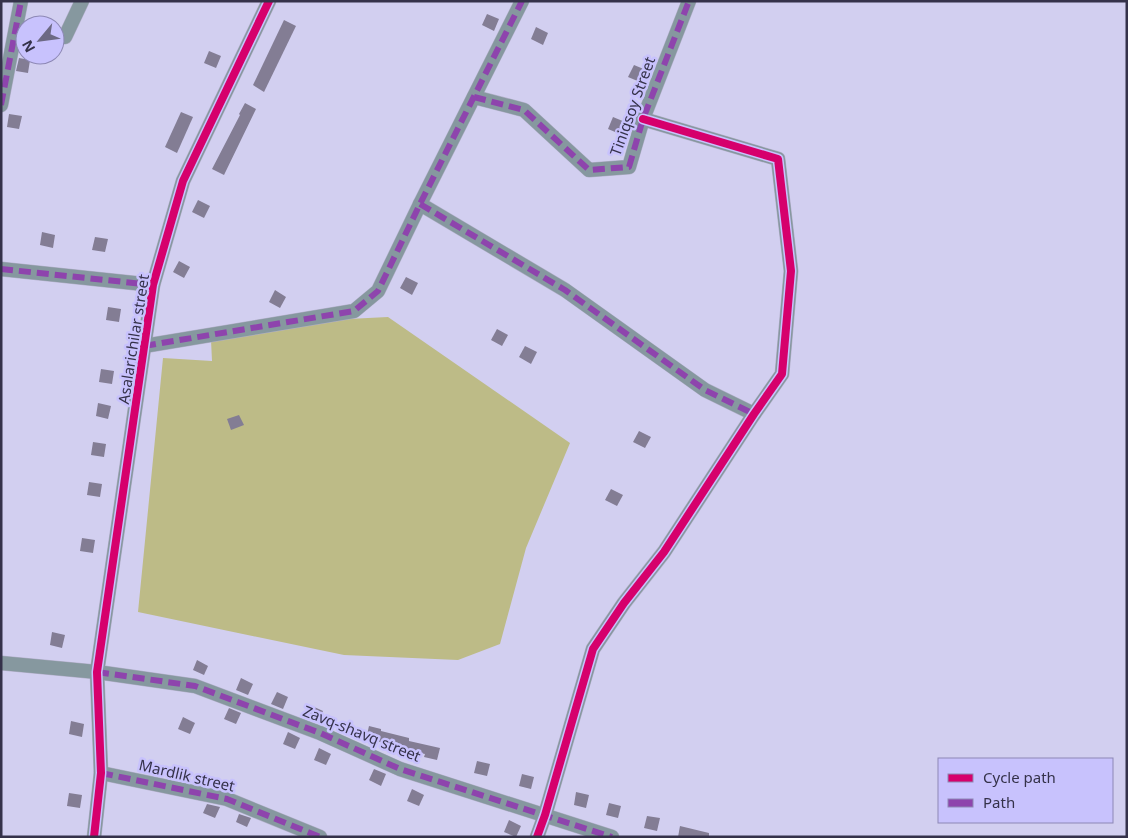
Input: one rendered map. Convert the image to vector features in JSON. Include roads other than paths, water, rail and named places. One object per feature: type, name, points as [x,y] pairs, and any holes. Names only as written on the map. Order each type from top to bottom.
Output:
[{"type":"street","points":[[1,105],[21,1]]},
{"type":"street","points":[[65,37],[82,1]]},
{"type":"street","name":"Asalarichilar street","points":[[94,837],[101,773],[97,672],[153,285],[184,181],[269,1]]},
{"type":"street","points":[[144,346],[354,311],[378,291],[522,1]]},
{"type":"street","name":"Tiniqsoy Street","points":[[474,97],[524,110],[589,170],[629,167],[643,119],[689,1]]},
{"type":"street","points":[[537,837],[593,650],[624,603],[664,552],[782,374],[791,271],[778,159],[643,119]]},
{"type":"street","points":[[420,204],[565,290],[706,390],[754,414]]},
{"type":"street","points":[[1,269],[153,285]]},
{"type":"street","name":"Zavq-shavq street","points":[[1,663],[97,672],[195,686],[320,733],[400,768],[612,837]]},
{"type":"street","name":"Mardlik street","points":[[101,773],[227,799],[320,837]]}]
